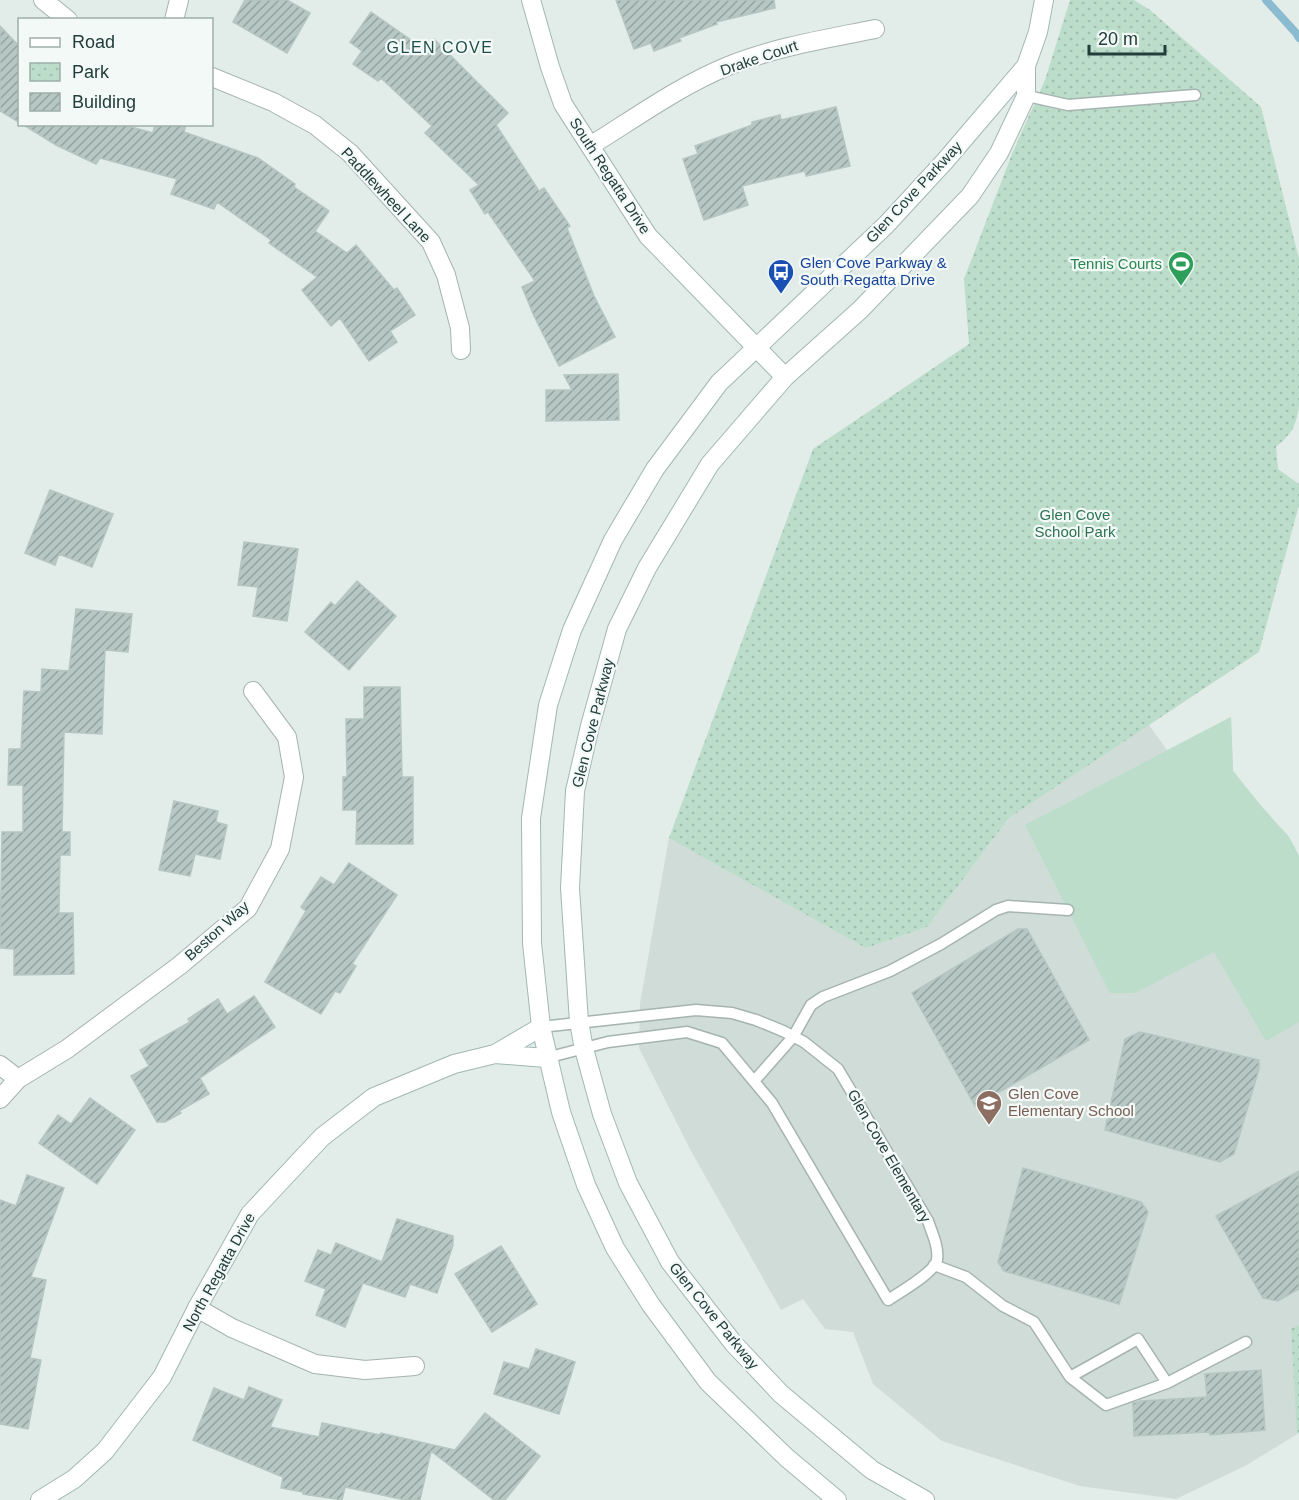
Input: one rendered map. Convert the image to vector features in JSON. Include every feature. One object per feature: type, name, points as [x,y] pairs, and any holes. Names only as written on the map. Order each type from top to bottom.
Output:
[{"type":"main road","points":[[43,0],[66,18]]},
{"type":"main road","points":[[174,18],[179,0]]},
{"type":"main road","name":"South Regatta Drive","points":[[531,0],[563,104],[648,237],[785,377]]},
{"type":"main road","name":"Glen Cove Parkway","points":[[925,1500],[872,1470],[781,1394],[734,1344],[670,1262],[628,1183],[602,1114],[579,1023],[570,888],[575,791],[617,629],[647,568],[710,464],[785,377],[860,309],[970,196],[999,153],[1026,96],[1026,66],[1038,32],[1044,0]]},
{"type":"main road","name":"Drake Court","points":[[590,146],[673,95],[728,66],[791,46],[875,29]]},
{"type":"main road","name":"Glen Cove Parkway","points":[[837,1500],[787,1458],[708,1382],[651,1305],[615,1248],[586,1185],[561,1112],[546,1058],[541,1027],[532,943],[531,818],[548,705],[572,630],[613,540],[655,469],[719,382],[886,225],[945,161],[1026,66]]},
{"type":"main road","name":"Paddlewheel Lane","points":[[213,77],[284,108],[315,125],[350,153],[431,242],[446,274],[460,328],[461,350]]},
{"type":"main road","name":"Beston Way","points":[[0,1099],[18,1079],[86,1035],[179,966],[248,908],[280,849],[294,777],[287,737],[253,691]]},
{"type":"main road","name":"North Regatta Drive","points":[[40,1500],[74,1479],[105,1451],[162,1377],[197,1308],[250,1214],[322,1137],[374,1097],[454,1064],[495,1054],[541,1027]]},
{"type":"main road","name":"North Regatta Drive","points":[[495,1054],[546,1058]]},
{"type":"main road","points":[[0,1065],[18,1079]]},
{"type":"main road","points":[[197,1308],[232,1328],[315,1364],[365,1370],[415,1366]]},
{"type":"lane","points":[[1006,88],[1026,96],[1068,105],[1195,94]]},
{"type":"lane","points":[[754,1080],[793,1037],[811,1005],[823,997],[890,971],[941,944],[996,910],[1008,906],[1068,910]]},
{"type":"lane","name":"Glen Cove Elementary","points":[[541,1027],[696,1010],[732,1013],[756,1020],[793,1037],[820,1054],[838,1070],[928,1221],[936,1243],[937,1260],[934,1265]]},
{"type":"lane","points":[[546,1058],[608,1042],[687,1032],[722,1043],[772,1103],[888,1300],[932,1269],[934,1265],[966,1277],[1003,1305],[1034,1322],[1070,1377],[1106,1405],[1167,1383],[1246,1342]]},
{"type":"lane","points":[[1070,1377],[1138,1339],[1167,1383]]},
{"type":"shaded area","name":"Glen Cove Elementary School","points":[[1231,717],[1233,771],[1289,837],[1299,856],[1299,1433],[1245,1466],[1176,1499],[1080,1486],[942,1441],[873,1384],[853,1332],[825,1329],[803,1299],[781,1310],[691,1151],[639,1048],[640,1004],[669,837],[866,948],[927,927],[1009,818],[1142,729],[1149,725],[1167,750]]},
{"type":"green space","name":"Glen Cove School Park","points":[[1070,0],[1134,0],[1150,10],[1261,107],[1299,259],[1299,405],[1293,429],[1276,447],[1278,469],[1299,484],[1299,505],[1259,652],[1009,818],[927,927],[866,948],[669,838],[813,449],[969,344],[964,279],[1012,154],[1045,80]]},
{"type":"green space","points":[[1231,717],[1233,771],[1289,837],[1299,856],[1299,1022],[1266,1041],[1214,952],[1135,993],[1110,993],[1025,825]]},
{"type":"green space","points":[[1299,1325],[1299,1433],[1297,1433],[1291,1329]]},
{"type":"building","points":[[245,0],[287,0],[310,13],[287,53],[233,22]]},
{"type":"building","points":[[616,0],[774,0],[775,8],[716,22],[717,24],[679,38],[681,41],[654,51],[651,43],[634,49]]},
{"type":"building","points":[[371,12],[424,49],[434,39],[508,113],[496,125],[539,191],[544,188],[570,226],[567,228],[594,296],[615,337],[559,366],[522,287],[535,281],[488,212],[485,214],[470,190],[479,185],[425,133],[432,126],[381,78],[378,81],[353,64],[362,51],[350,42]]},
{"type":"building","points":[[0,26],[18,45],[18,122],[0,111]]},
{"type":"building","points":[[836,107],[850,166],[806,176],[805,171],[742,186],[748,205],[704,220],[683,159],[698,154],[695,146],[752,125],[752,122],[780,115],[781,120]]},
{"type":"building","points":[[25,126],[128,126],[153,133],[155,126],[186,126],[184,132],[258,158],[329,211],[315,231],[347,253],[356,245],[394,290],[397,288],[415,315],[390,331],[397,342],[369,361],[340,318],[331,326],[302,290],[317,277],[269,243],[271,240],[217,202],[214,209],[171,194],[177,179],[100,158],[96,164],[56,145]]},
{"type":"building","points":[[618,374],[619,420],[546,421],[546,390],[572,390],[564,375]]},
{"type":"building","points":[[50,490],[113,514],[92,567],[59,554],[55,565],[25,553]]},
{"type":"building","points":[[244,542],[298,549],[287,621],[253,616],[258,587],[238,585]]},
{"type":"building","points":[[357,581],[396,616],[349,670],[305,632],[331,602],[335,606]]},
{"type":"building","points":[[76,609],[132,614],[128,652],[105,650],[102,734],[64,732],[62,832],[70,832],[70,855],[60,855],[59,913],[73,913],[74,974],[14,975],[14,949],[0,948],[2,832],[23,832],[23,785],[8,785],[9,749],[21,749],[24,691],[41,692],[42,669],[69,671]]},
{"type":"building","points":[[364,687],[400,687],[402,777],[413,777],[413,844],[356,844],[357,810],[343,810],[343,777],[347,777],[346,719],[364,719]]},
{"type":"building","points":[[174,801],[218,811],[216,822],[227,825],[220,859],[195,854],[190,876],[159,870]]},
{"type":"building","points":[[349,863],[397,895],[352,964],[356,966],[340,993],[335,991],[321,1014],[265,982],[306,911],[301,907],[321,877],[334,885]]},
{"type":"building","points":[[1018,929],[1027,929],[1089,1040],[975,1106],[912,993]]},
{"type":"building","points":[[254,996],[275,1027],[200,1078],[209,1094],[165,1122],[157,1122],[131,1076],[149,1066],[140,1050],[190,1022],[188,1019],[218,999],[227,1014]]},
{"type":"building","points":[[1140,1032],[1259,1060],[1259,1069],[1234,1154],[1220,1162],[1105,1130],[1125,1039]]},
{"type":"building","points":[[90,1098],[135,1130],[97,1184],[39,1143],[58,1115],[71,1124]]},
{"type":"building","points":[[1023,1168],[1141,1202],[1148,1212],[1119,1304],[1004,1271],[998,1262]]},
{"type":"building","points":[[1299,1171],[1299,1289],[1278,1301],[1263,1298],[1216,1216]]},
{"type":"building","points":[[27,1175],[64,1188],[31,1277],[46,1280],[30,1358],[41,1360],[28,1429],[0,1424],[0,1200],[16,1206]]},
{"type":"building","points":[[397,1219],[453,1236],[453,1245],[437,1293],[410,1284],[405,1297],[363,1283],[345,1327],[316,1315],[326,1289],[305,1281],[318,1250],[331,1255],[336,1243],[382,1262]]},
{"type":"building","points":[[501,1246],[537,1304],[492,1332],[455,1274]]},
{"type":"building","points":[[536,1349],[575,1362],[559,1414],[494,1394],[504,1362],[529,1369]]},
{"type":"building","points":[[1261,1370],[1265,1430],[1210,1435],[1209,1432],[1134,1436],[1133,1403],[1207,1397],[1205,1374]]},
{"type":"building","points":[[249,1387],[282,1400],[270,1427],[319,1437],[322,1423],[380,1435],[381,1433],[455,1450],[485,1413],[540,1456],[505,1500],[494,1500],[431,1451],[420,1500],[405,1500],[345,1487],[342,1500],[303,1494],[303,1492],[281,1488],[283,1477],[193,1440],[214,1388],[244,1400]]},
{"type":"waterway","points":[[1266,0],[1299,38]]},
{"type":"place","name":"Tennis Courts","points":[[1181,287]]},
{"type":"place","name":"Glen Cove Parkway & South Regatta Drive","points":[[781,295]]},
{"type":"place","name":"Glen Cove Elementary School","points":[[989,1126]]},
{"type":"district","name":"GLEN COVE","points":[[440,47]]}]
